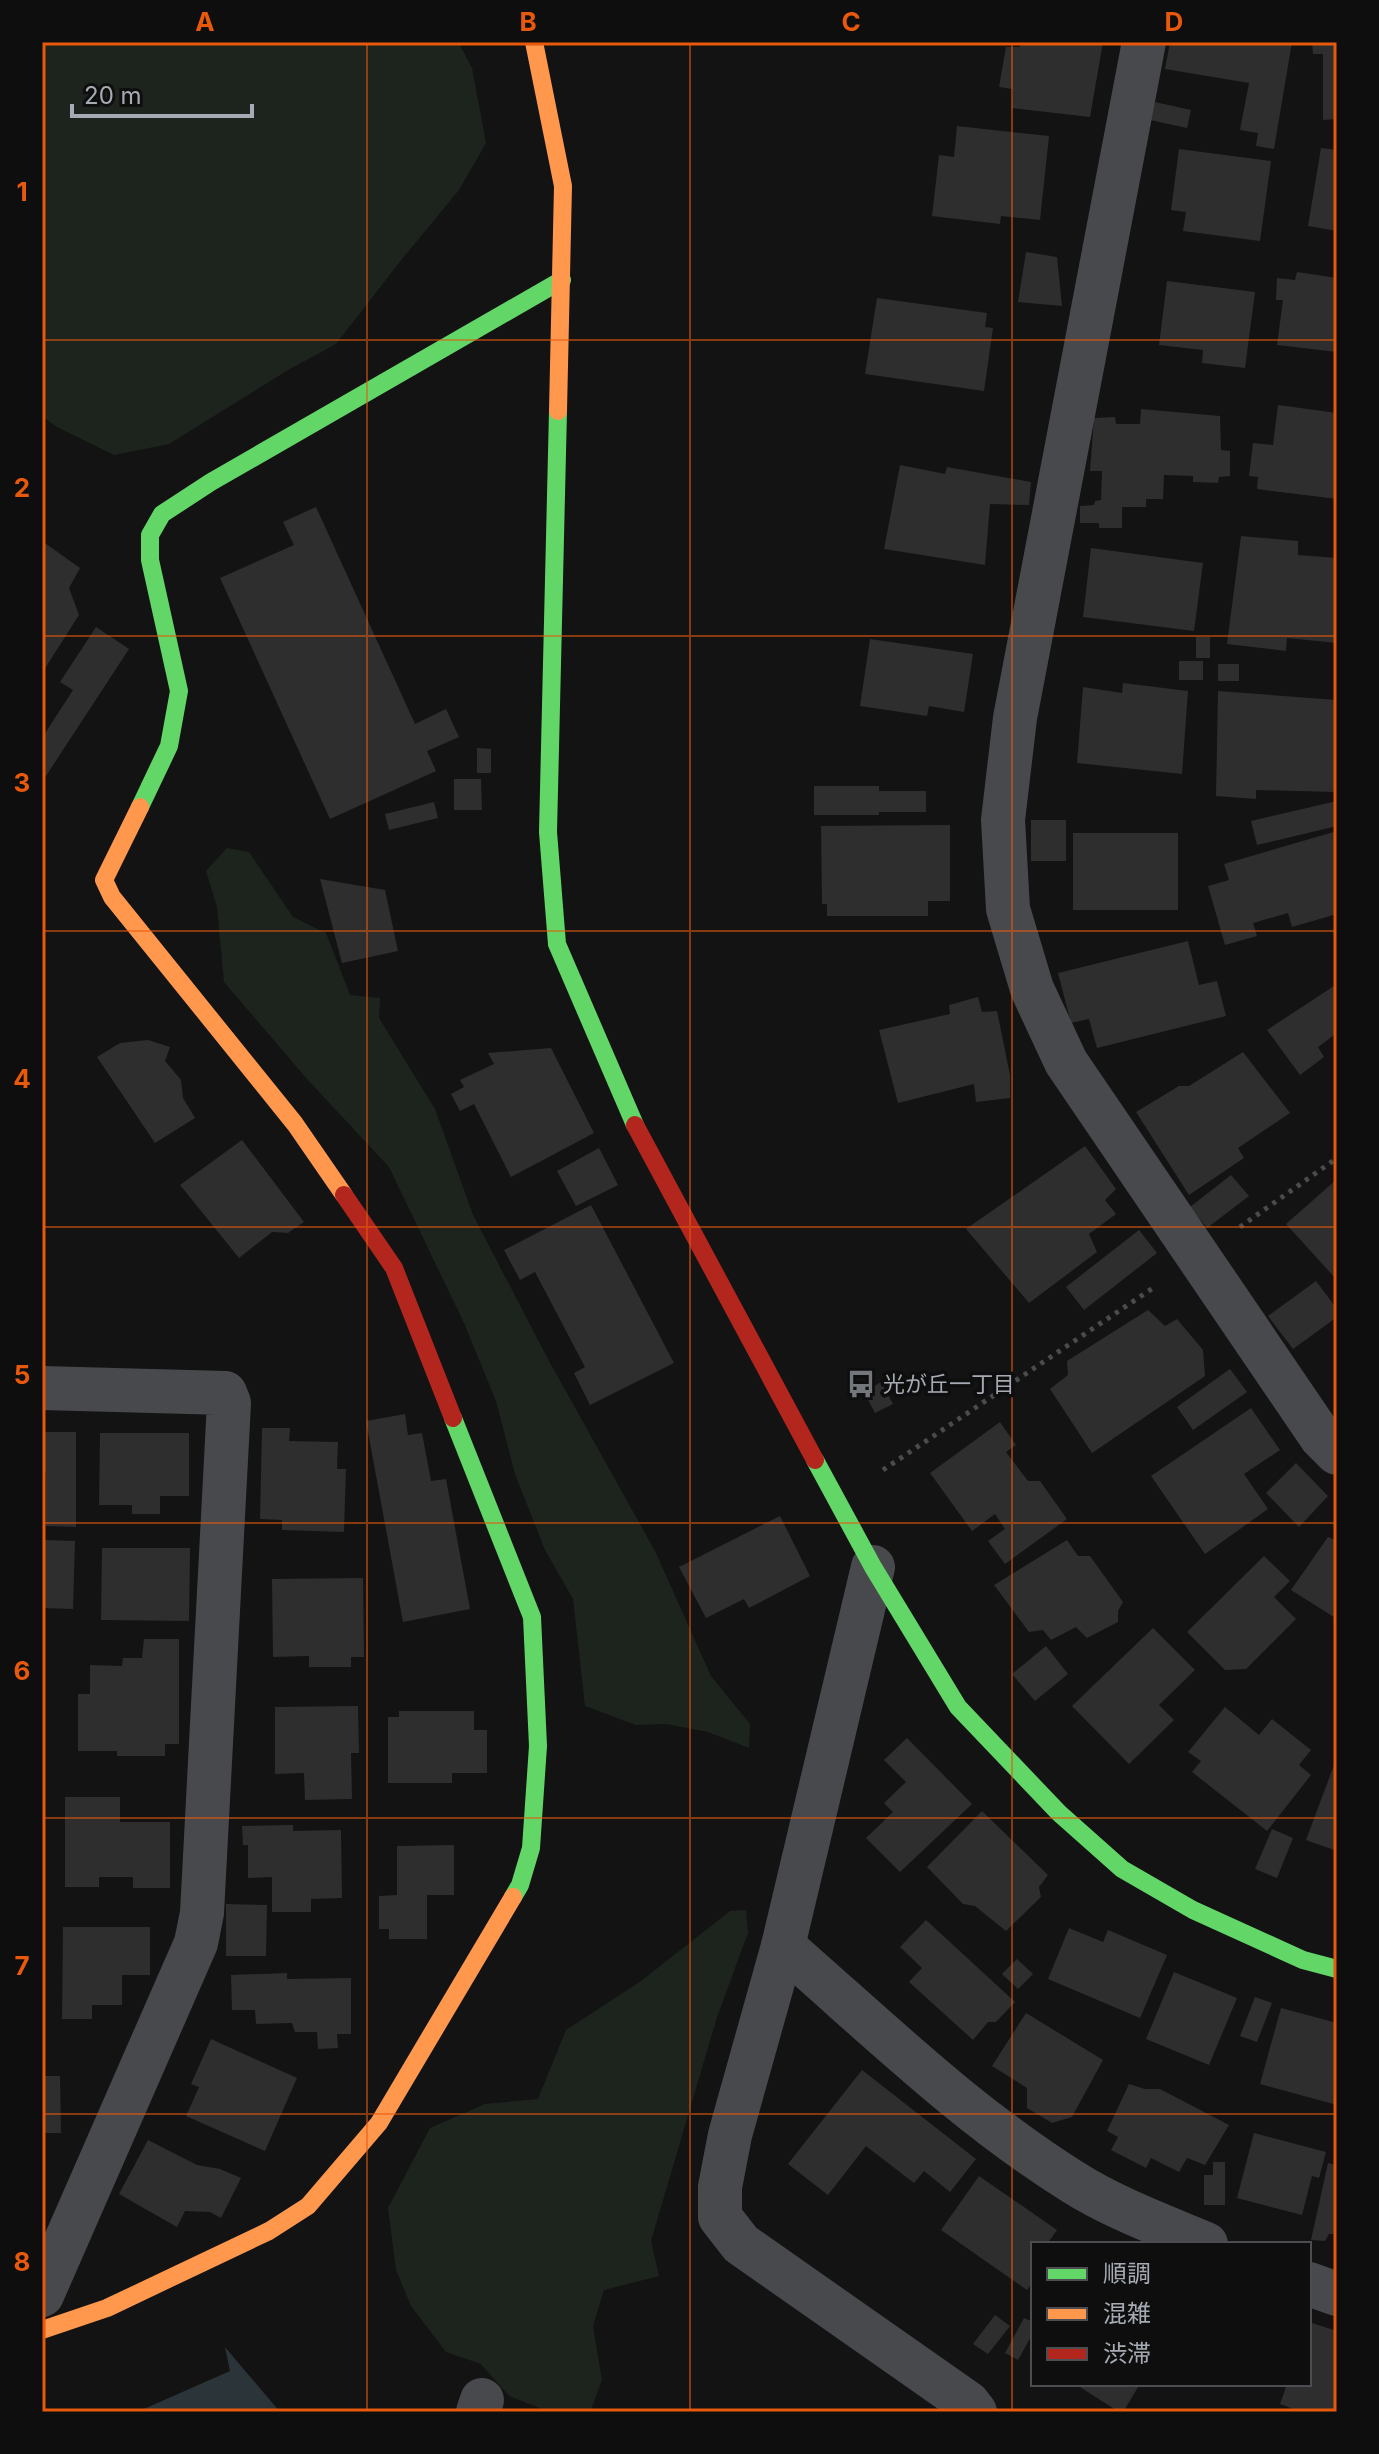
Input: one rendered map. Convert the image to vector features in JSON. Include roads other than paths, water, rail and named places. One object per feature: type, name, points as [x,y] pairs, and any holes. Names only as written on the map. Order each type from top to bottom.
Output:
[{"type":"street","points":[[534,42],[563,186],[548,832],[557,944],[629,1115],[873,1567],[958,1707],[1059,1813],[1122,1869],[1193,1910],[1303,1960],[1337,1969]]},
{"type":"street","points":[[1144,42],[1015,718],[1003,820],[1008,909],[1032,989],[1066,1062],[1321,1437],[1337,1453]]},
{"type":"street","points":[[42,2330],[120,2301],[269,2231],[308,2206],[379,2123],[520,1885],[531,1848],[538,1746],[532,1617],[394,1268],[295,1124],[112,897],[104,880],[169,746],[179,691],[150,560],[150,535],[162,514],[211,482],[562,280]]},
{"type":"street","points":[[42,1388],[225,1393],[229,1403],[202,1913],[196,1943],[42,2295]]},
{"type":"street","points":[[873,1567],[783,1946],[730,2135],[720,2187],[720,2217],[741,2244],[968,2403],[975,2412]]},
{"type":"street","points":[[783,1946],[991,2125],[1075,2183],[1201,2242]]},
{"type":"street","points":[[1311,2285],[1337,2294]]},
{"type":"place","name":"光が丘一丁目","points":[[861,1384]]}]
